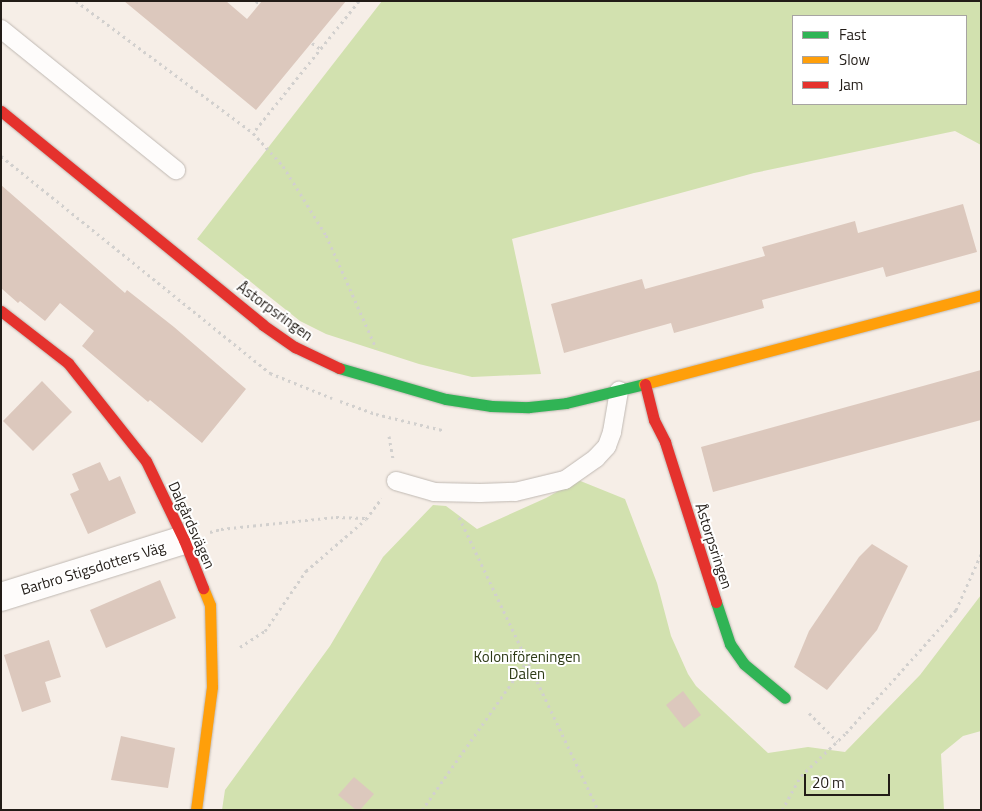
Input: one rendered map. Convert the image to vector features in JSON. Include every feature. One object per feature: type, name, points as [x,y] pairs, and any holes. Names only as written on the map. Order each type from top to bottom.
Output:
[{"type":"street","name":"Åstorpsringen","points":[[1,111],[263,325],[295,347],[344,370],[446,399],[491,406],[529,407],[566,403],[981,295]]},
{"type":"street","name":"Dalgårdsvägen","points":[[1,312],[68,363],[146,461],[184,540],[210,604],[212,687],[196,810]]},
{"type":"street","name":"Åstorpsringen","points":[[644,384],[654,420],[666,442],[730,644],[744,664],[785,698]]},
{"type":"street","name":"Barbro Stigsdotters Väg","points":[[1,597],[184,540]]},
{"type":"lane","points":[[1,29],[176,170]]},
{"type":"lane","points":[[396,481],[434,492],[448,493],[515,492],[565,480],[596,458],[606,446],[612,432],[618,391]]},
{"type":"path","points":[[76,1],[253,133],[284,166],[326,235],[376,348]]},
{"type":"path","points":[[253,133],[359,1]]},
{"type":"path","points":[[312,43],[321,48]]},
{"type":"path","points":[[1,156],[270,373]]},
{"type":"path","points":[[212,665],[265,631],[306,571],[366,518],[396,481],[390,436]]},
{"type":"path","points":[[448,493],[598,810]]},
{"type":"path","points":[[184,540],[221,529],[336,517],[366,518]]},
{"type":"path","points":[[782,810],[800,776],[837,741],[956,610],[981,554]]},
{"type":"path","points":[[422,810],[527,660]]},
{"type":"path","points":[[785,698],[812,714],[837,741]]},
{"type":"green space","points":[[382,1],[981,1],[981,145],[955,131],[754,173],[512,239],[541,374],[472,377],[419,364],[326,334],[300,321],[197,239]]},
{"type":"green space","name":"Koloniföreningen Dalen","points":[[578,480],[625,499],[657,583],[671,636],[688,674],[696,686],[768,753],[808,747],[845,752],[920,675],[981,595],[981,731],[963,736],[941,754],[944,810],[222,810],[225,790],[330,646],[383,557],[433,505],[446,506],[477,529],[546,498]]},
{"type":"building","points":[[124,1],[226,1],[247,19],[262,1],[346,1],[256,110]]},
{"type":"building","points":[[1,185],[125,293],[127,290],[174,327],[246,389],[202,443],[150,400],[148,402],[82,346],[94,331],[60,303],[45,321],[20,301],[18,303],[1,288]]},
{"type":"building","points":[[963,204],[977,252],[886,277],[883,267],[762,300],[764,308],[674,333],[671,323],[564,353],[551,304],[642,279],[645,289],[765,256],[762,247],[855,221],[858,233]]},
{"type":"building","points":[[981,370],[981,420],[713,492],[701,447]]},
{"type":"building","points":[[42,381],[72,412],[33,451],[3,421]]},
{"type":"building","points":[[100,462],[109,481],[120,476],[136,513],[88,534],[70,494],[79,490],[72,474]]},
{"type":"building","points":[[872,544],[908,566],[877,630],[827,690],[794,667],[809,631],[859,557]]},
{"type":"building","points":[[160,580],[176,618],[106,648],[90,610]]},
{"type":"building","points":[[49,640],[61,677],[45,682],[51,702],[22,712],[4,655]]},
{"type":"building","points":[[683,691],[701,715],[684,728],[666,705]]},
{"type":"building","points":[[121,736],[175,748],[168,788],[111,780]]},
{"type":"building","points":[[354,777],[374,794],[360,810],[356,810],[338,795]]},
{"type":"traffic: fast","points":[[339,368],[446,399],[491,406],[529,407],[566,403],[644,384]]},
{"type":"traffic: fast","points":[[716,602],[730,644],[744,664],[785,698]]},
{"type":"traffic: slow","points":[[644,384],[981,295]]},
{"type":"traffic: slow","points":[[196,810],[212,687],[210,605],[203,588]]},
{"type":"traffic: jam","points":[[1,111],[263,325],[295,347],[339,368]]},
{"type":"traffic: jam","points":[[1,311],[68,363],[146,461],[184,540],[203,588]]},
{"type":"traffic: jam","points":[[645,384],[654,420],[665,442],[716,602]]}]
